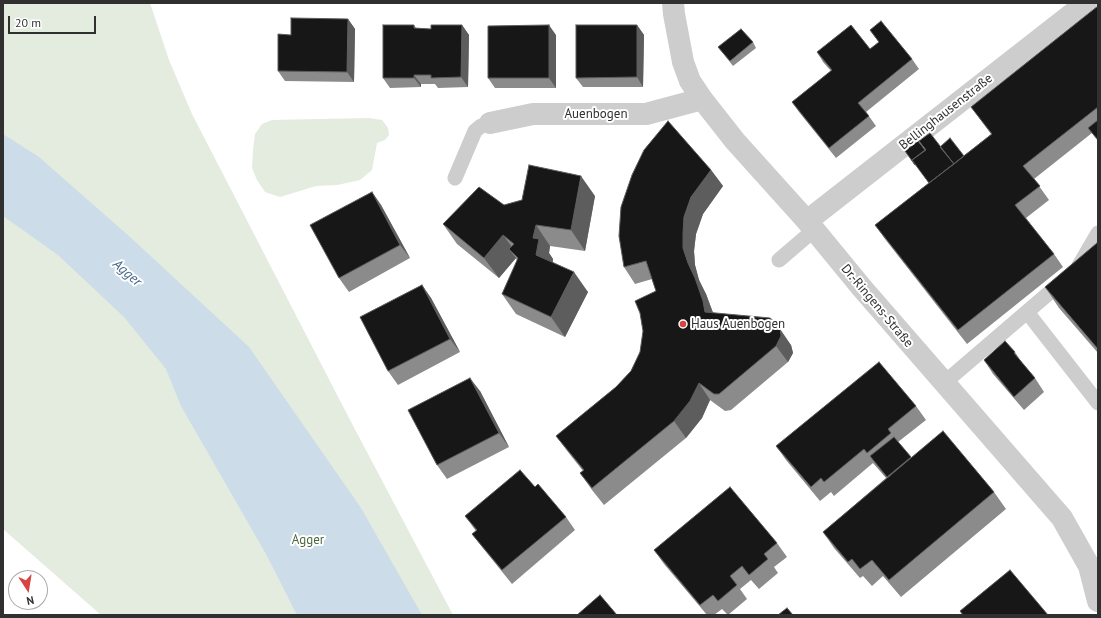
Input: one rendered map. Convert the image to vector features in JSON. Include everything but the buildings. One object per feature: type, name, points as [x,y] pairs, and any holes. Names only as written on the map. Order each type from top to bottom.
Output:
[{"type":"street","name":"Dr.-Ringens-Straße","points":[[673,3],[683,62],[690,81],[702,99],[735,140],[811,226],[862,288],[1062,518],[1089,566],[1098,601]]},
{"type":"street","name":"Bellinghausenstraße","points":[[811,226],[1086,3]]},
{"type":"street","name":"Auenbogen","points":[[490,123],[533,114],[646,114],[702,99]]},
{"type":"lane","points":[[455,178],[475,131],[481,126],[490,123]]},
{"type":"lane","points":[[779,260],[811,226]]},
{"type":"lane","points":[[944,383],[1077,269],[1098,233]]},
{"type":"lane","points":[[1027,312],[1098,403]]},
{"type":"green space","points":[[3,3],[150,3],[169,60],[192,114],[349,418],[453,615],[101,615],[3,529]]},
{"type":"green space","points":[[369,118],[382,120],[388,128],[389,135],[385,140],[377,143],[372,170],[360,180],[337,185],[316,186],[280,197],[265,192],[257,180],[252,168],[253,150],[255,134],[262,124],[272,120]]},
{"type":"water","name":"Agger","points":[[3,134],[39,157],[130,237],[249,347],[361,508],[422,615],[297,615],[266,554],[181,406],[166,369],[124,317],[58,255],[3,216]]},
{"type":"place","name":"Haus Auenbogen","points":[[683,324]]}]
